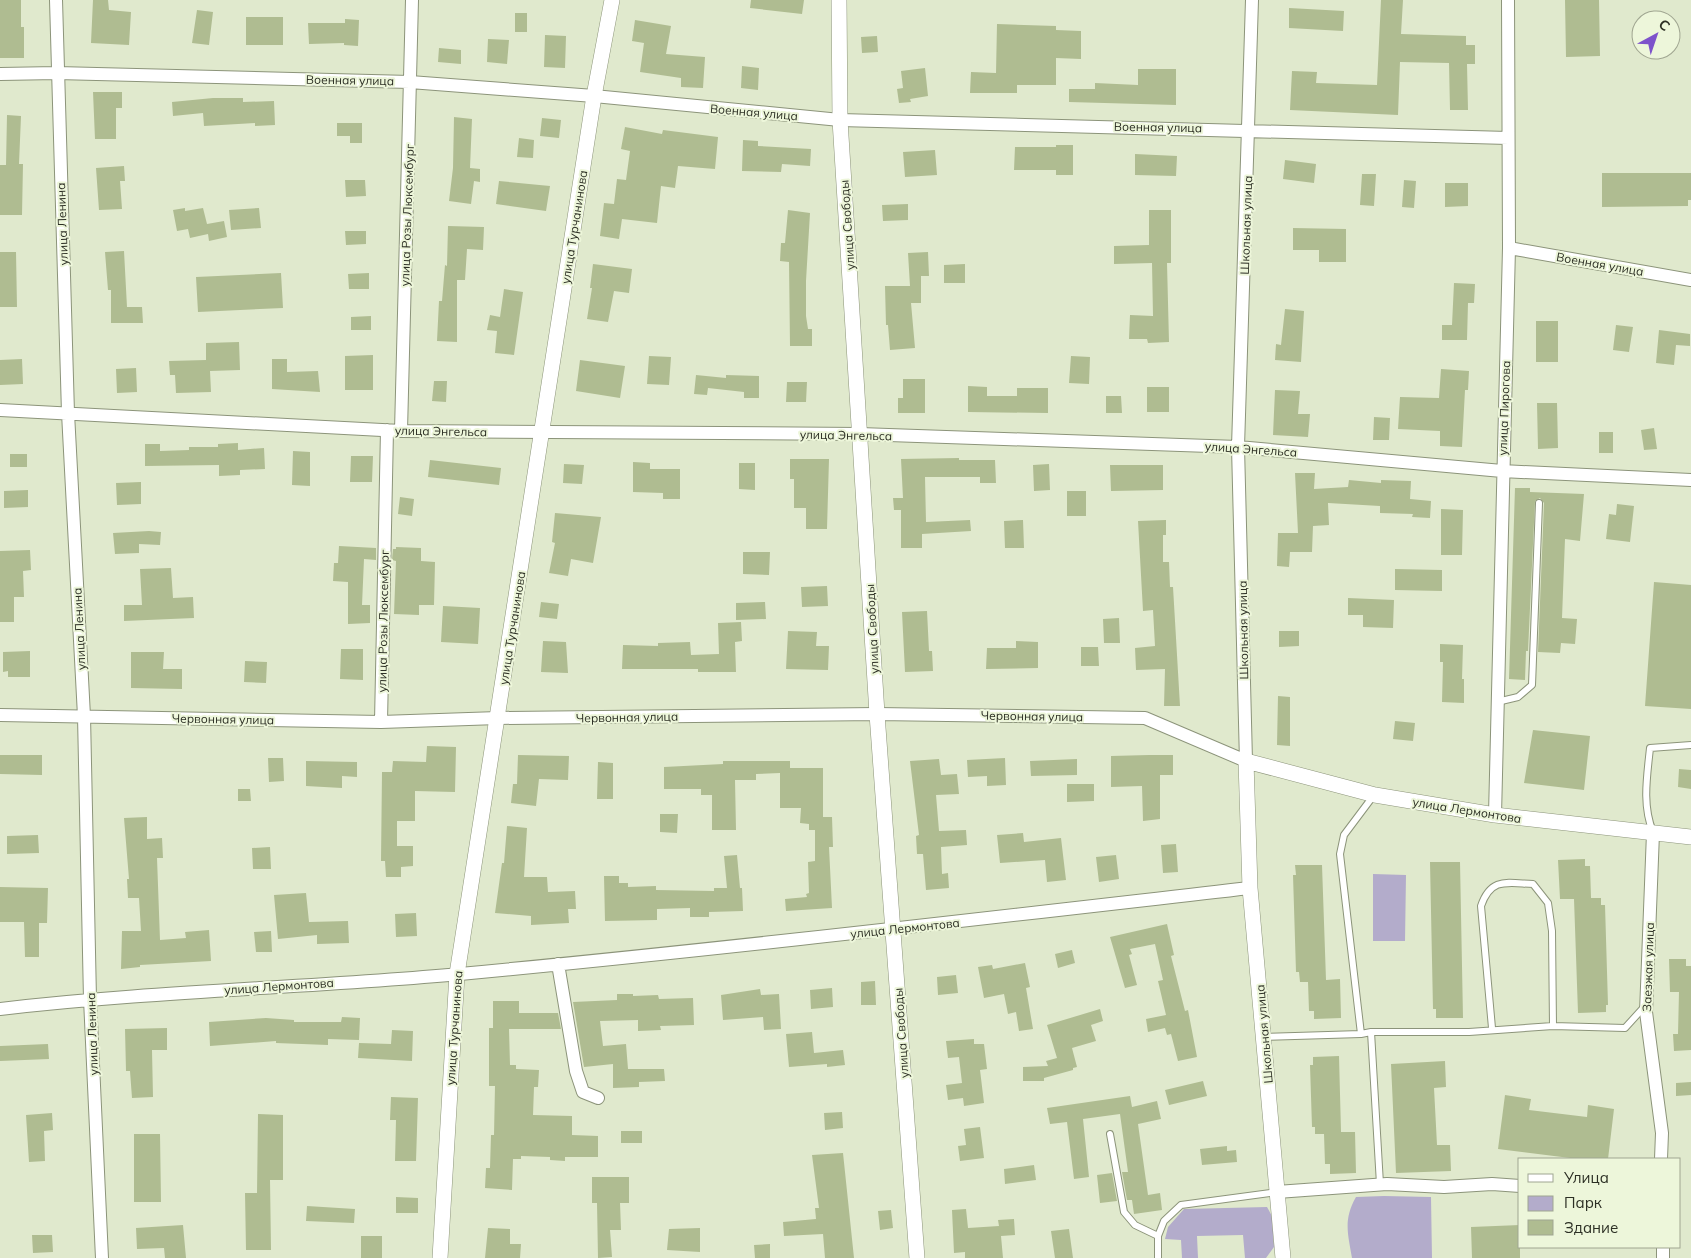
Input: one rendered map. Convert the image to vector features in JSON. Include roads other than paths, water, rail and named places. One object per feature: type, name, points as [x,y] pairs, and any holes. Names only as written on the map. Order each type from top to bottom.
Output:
[{"type":"street","name":"улица Ленина","points":[[56,0],[68,413],[84,716],[90,999],[102,1258]]},
{"type":"street","name":"улица Розы Люксембург","points":[[401,431],[412,0]]},
{"type":"street","name":"улица Турчанинова","points":[[440,1258],[457,974],[594,96],[612,0]]},
{"type":"street","name":"улица Свободы","points":[[839,0],[840,120],[876,714],[894,929],[917,1258]]},
{"type":"street","name":"Школьная улица","points":[[1252,0],[1238,447],[1250,888],[1283,1258]]},
{"type":"street","name":"улица Пирогова","points":[[1495,815],[1496,702],[1509,248],[1508,0]]},
{"type":"street","name":"Военная улица","points":[[0,74],[57,73],[410,82],[594,96],[840,120],[1249,129],[1508,138]]},
{"type":"street","name":"Военная улица","points":[[1509,248],[1691,280]]},
{"type":"street","name":"улица Энгельса","points":[[0,410],[401,431],[542,434],[860,434],[1238,447],[1502,471],[1691,480]]},
{"type":"street","name":"улица Розы Люксембург","points":[[381,722],[387,430]]},
{"type":"street","name":"Червонная улица","points":[[0,715],[381,722],[498,718],[876,714],[1145,718],[1246,761]]},
{"type":"street","name":"улица Лермонтова","points":[[1246,761],[1375,795],[1495,815],[1691,837]]},
{"type":"street","name":"Заезжая улица","points":[[1653,833],[1646,1004],[1662,1133],[1661,1158]]},
{"type":"street","name":"улица Лермонтова","points":[[0,1009],[90,999],[457,974],[894,929],[1250,888]]},
{"type":"street","points":[[558,964],[576,1071],[583,1092],[598,1098]]},
{"type":"street","points":[[1277,1192],[1380,1184],[1444,1187],[1492,1184],[1518,1186]]},
{"type":"lane","points":[[1496,702],[1518,697],[1532,685],[1540,503]]},
{"type":"lane","points":[[1653,833],[1646,816],[1646,787],[1650,748],[1691,745]]},
{"type":"lane","points":[[1362,1034],[1340,854],[1344,835],[1375,795]]},
{"type":"lane","points":[[1492,1028],[1481,906],[1486,892],[1500,882],[1533,884],[1548,903],[1554,963],[1553,1026]]},
{"type":"lane","points":[[1264,1037],[1362,1034],[1371,1032],[1469,1032],[1492,1028],[1553,1026],[1625,1028],[1646,1004]]},
{"type":"lane","points":[[1371,1032],[1380,1184]]},
{"type":"lane","points":[[1110,1134],[1124,1212],[1134,1225],[1158,1236]]},
{"type":"lane","points":[[1158,1258],[1158,1236],[1164,1221],[1181,1204],[1277,1192]]}]
